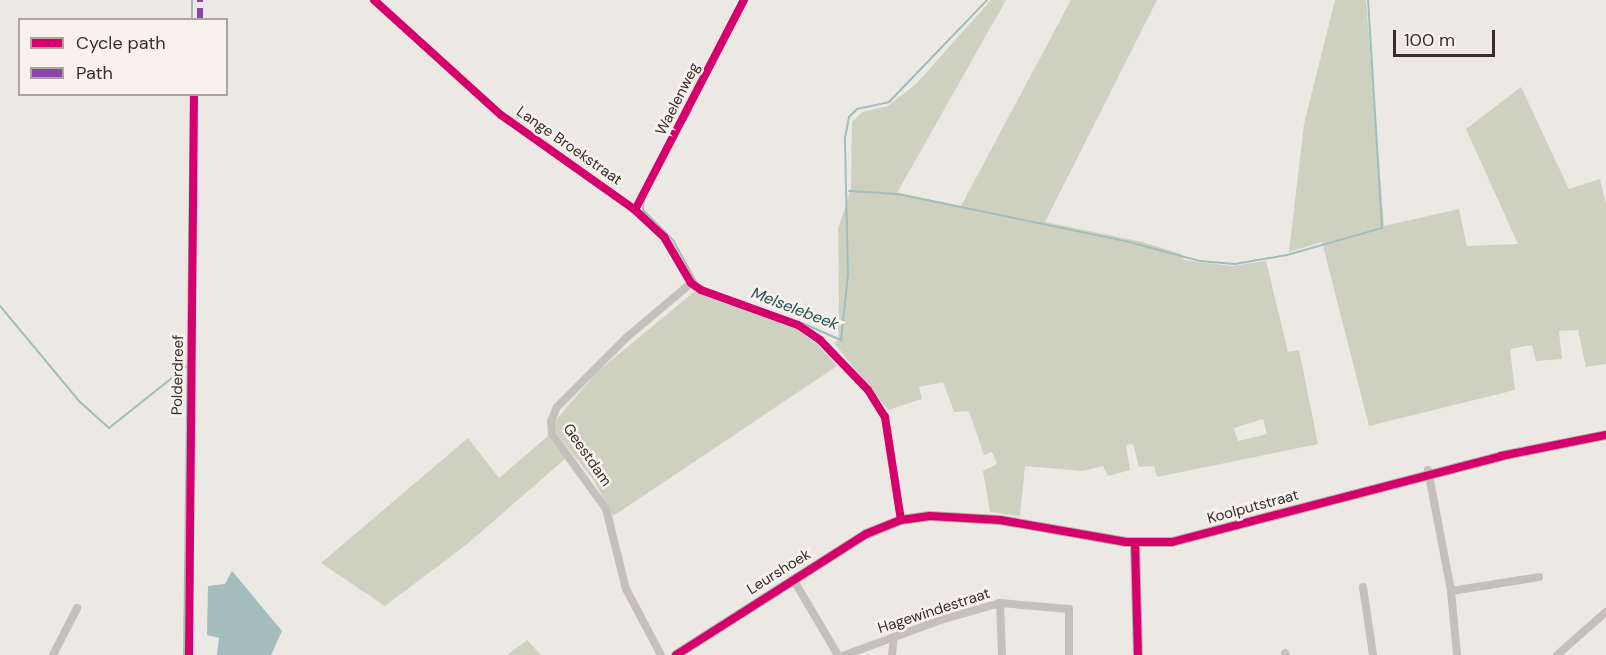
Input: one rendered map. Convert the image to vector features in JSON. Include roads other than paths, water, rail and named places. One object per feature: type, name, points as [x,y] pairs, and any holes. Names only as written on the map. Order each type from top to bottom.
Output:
[{"type":"street","name":"Lange Broekstraat","points":[[374,0],[501,115],[635,210],[664,237],[691,283]]},
{"type":"street","name":"Waelenweg","points":[[635,210],[744,0]]},
{"type":"street","points":[[691,283],[701,290],[798,325],[820,340],[868,390],[888,427],[901,520]]},
{"type":"street","name":"Geestdam","points":[[660,655],[626,589],[606,509],[552,434],[550,421],[557,407],[626,338],[691,283]]},
{"type":"street","name":"Koolputstraat","points":[[901,520],[930,516],[1000,520],[1135,543],[1172,542],[1429,471],[1606,435]]},
{"type":"street","points":[[1429,471],[1451,591],[1457,655]]},
{"type":"street","name":"Leurshoek","points":[[676,655],[866,534],[901,520]]},
{"type":"street","points":[[1135,543],[1138,655]]},
{"type":"street","points":[[1451,591],[1539,577]]},
{"type":"street","points":[[793,579],[838,655]]},
{"type":"street","points":[[1363,587],[1373,655]]},
{"type":"street","points":[[1000,603],[1002,655]]},
{"type":"street","name":"Hagewindestraat","points":[[845,655],[1000,603],[1069,609],[1070,655]]},
{"type":"street","points":[[53,655],[77,608]]},
{"type":"street","points":[[1557,655],[1606,612]]},
{"type":"street","points":[[892,655],[894,637]]},
{"type":"water","points":[[232,571],[282,631],[271,655],[217,655],[219,638],[207,635],[208,586],[225,584]]},
{"type":"waterway","points":[[192,0],[192,18]]},
{"type":"waterway","name":"Melselebeek","points":[[802,323],[841,340],[848,275],[845,138],[849,117],[857,109],[889,102],[987,0]]},
{"type":"waterway","points":[[849,191],[898,194],[1129,242],[1200,261],[1235,264],[1287,255],[1382,228],[1368,0]]},
{"type":"waterway","points":[[184,655],[191,96]]},
{"type":"waterway","name":"Melselebeek","points":[[686,120],[691,110]]},
{"type":"waterway","name":"Melselebeek","points":[[644,200],[643,210],[673,240],[696,282]]},
{"type":"waterway","points":[[0,306],[80,402],[109,428],[187,366]]}]
